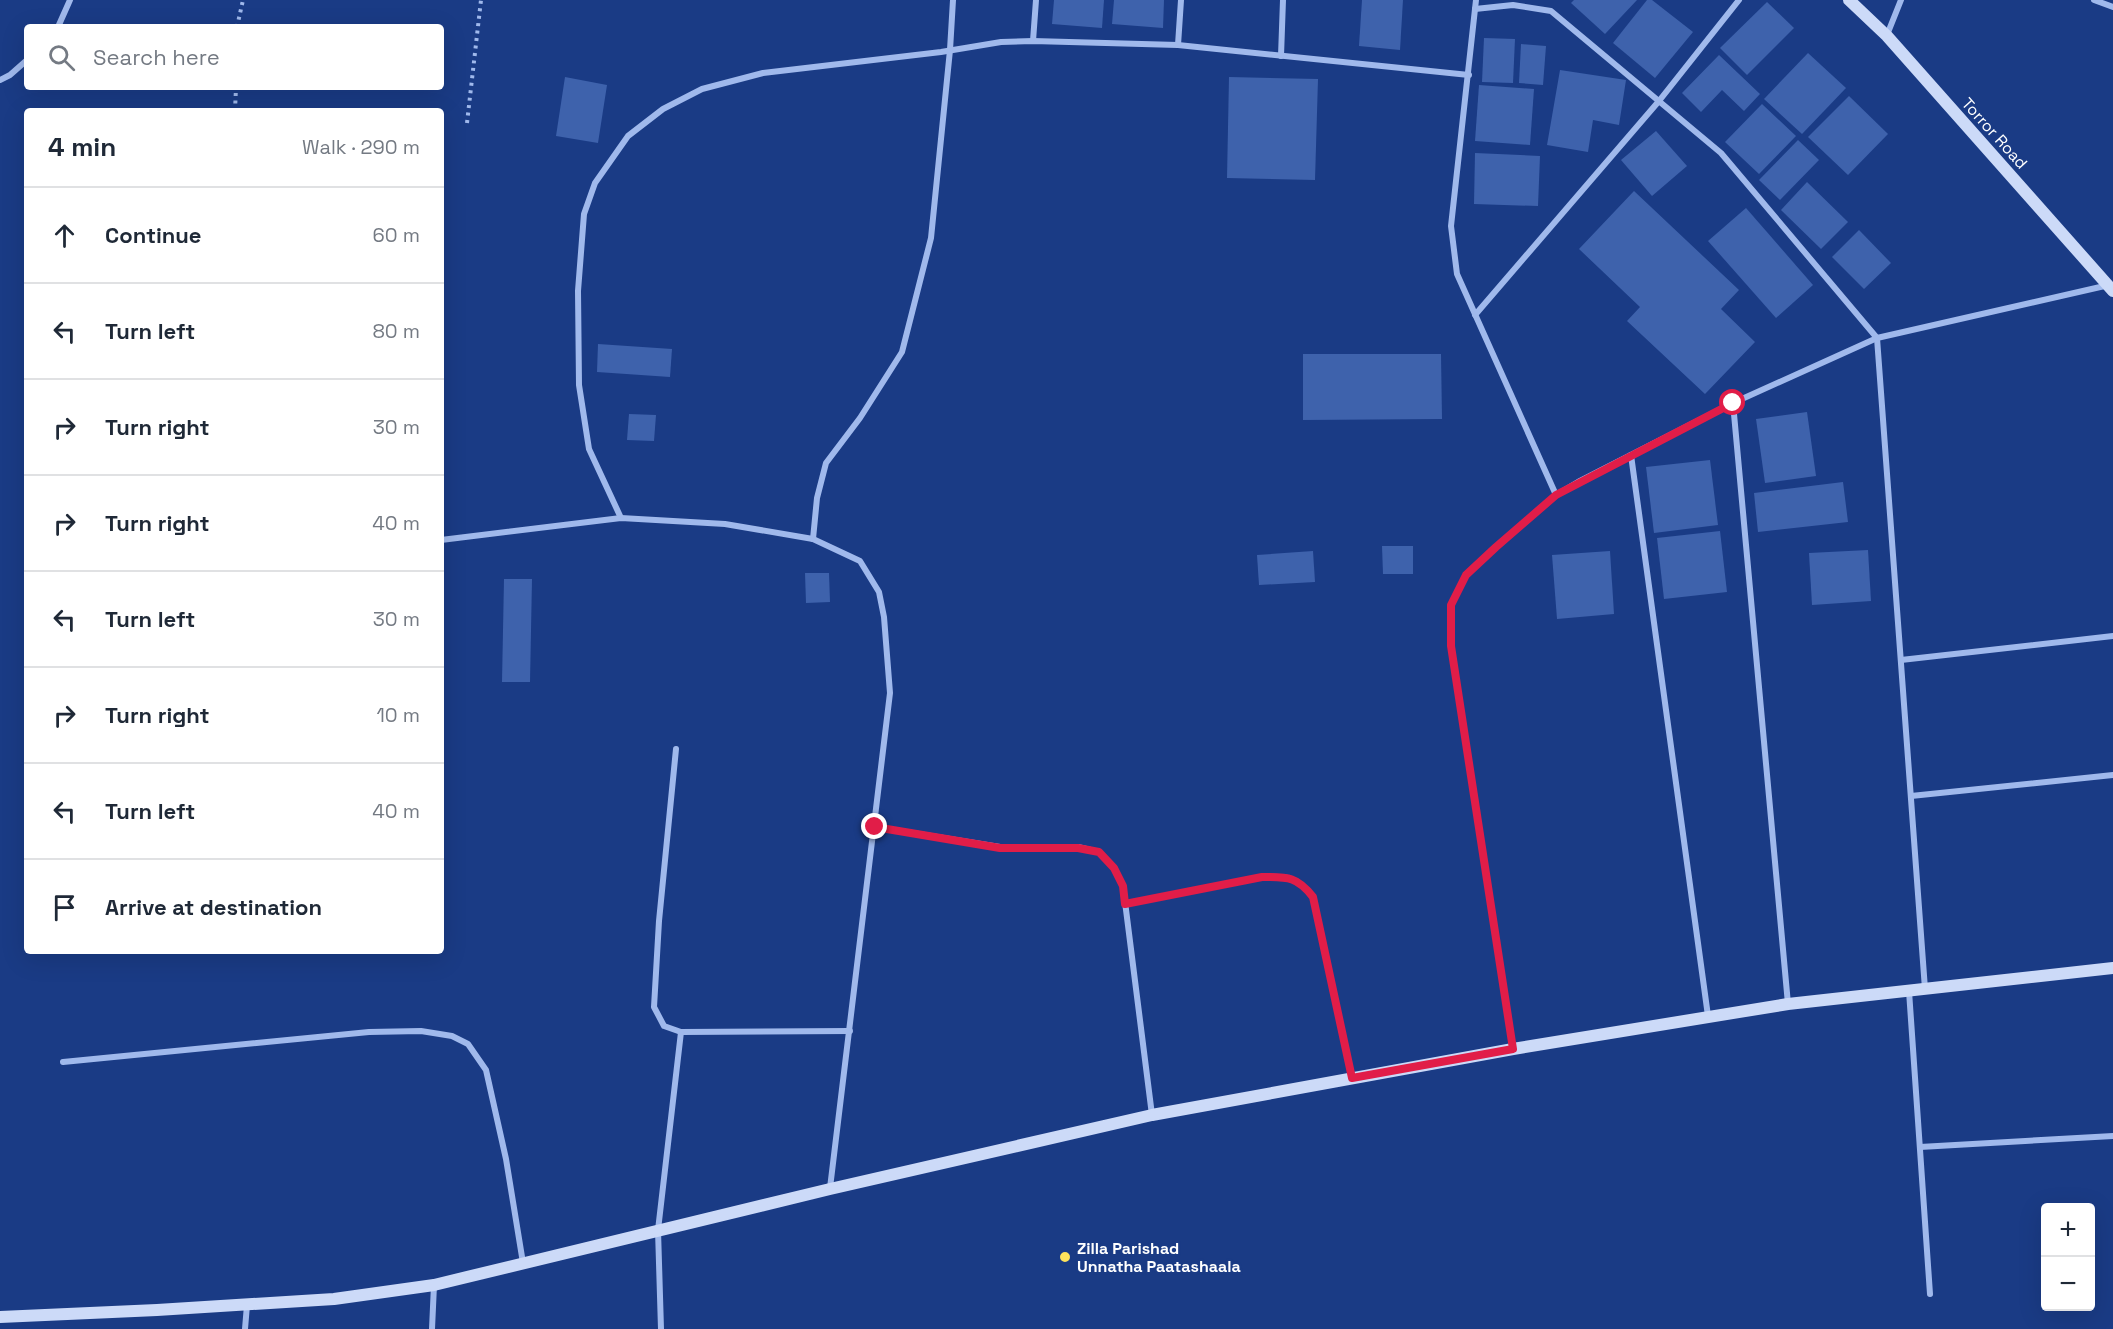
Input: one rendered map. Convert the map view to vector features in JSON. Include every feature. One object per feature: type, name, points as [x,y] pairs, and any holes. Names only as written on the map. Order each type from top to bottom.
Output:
[{"type":"street","points":[[59,24],[70,0]]},
{"type":"street","points":[[813,539],[817,498],[826,463],[860,418],[902,352],[931,238],[953,0]]},
{"type":"street","points":[[1033,40],[1036,0]]},
{"type":"street","points":[[1178,45],[1181,0]]},
{"type":"street","points":[[1281,56],[1283,0]]},
{"type":"street","points":[[1476,0],[1451,226],[1457,274],[1556,495]]},
{"type":"street","points":[[1475,315],[1659,101],[1739,0]]},
{"type":"street","name":"Torror Road","points":[[1849,0],[1887,36],[2112,287]]},
{"type":"street","points":[[1887,36],[1900,0]]},
{"type":"street","points":[[2094,0],[2113,7]]},
{"type":"street","points":[[1475,9],[1513,5],[1551,11],[1721,153],[1877,338],[1925,989]]},
{"type":"street","points":[[621,518],[589,449],[579,385],[578,291],[584,214],[595,183],[628,136],[663,109],[702,89],[763,73],[1001,42],[1033,40],[1178,45],[1469,75]]},
{"type":"street","points":[[0,80],[10,75],[24,63]]},
{"type":"street","points":[[1513,1049],[1451,646],[1451,605],[1466,575],[1556,495],[1733,403],[1877,338],[2112,287]]},
{"type":"street","points":[[1733,403],[1788,1004]]},
{"type":"street","points":[[1631,455],[1708,1016]]},
{"type":"street","points":[[444,540],[621,518],[725,524],[813,539],[860,561],[879,592],[884,617],[890,693],[830,1189]]},
{"type":"street","points":[[1901,660],[2113,636]]},
{"type":"street","points":[[676,749],[659,921],[654,1007],[664,1026],[681,1032],[850,1031]]},
{"type":"street","points":[[1911,796],[2113,775]]},
{"type":"street","points":[[875,827],[1000,848],[1078,848],[1099,852],[1114,868],[1123,886],[1152,1115]]},
{"type":"street","points":[[1125,904],[1262,877],[1284,877],[1303,884],[1313,897],[1352,1078]]},
{"type":"street","points":[[0,1317],[334,1299],[434,1285],[830,1189],[1152,1115],[1708,1016],[1788,1004],[2113,968]]},
{"type":"street","points":[[1909,990],[1930,1294]]},
{"type":"street","points":[[63,1062],[369,1032],[420,1031],[452,1036],[468,1044],[486,1070],[506,1159],[523,1263]]},
{"type":"street","points":[[661,1329],[658,1230],[681,1032]]},
{"type":"street","points":[[1920,1147],[2113,1136]]},
{"type":"street","points":[[432,1329],[434,1285]]},
{"type":"street","points":[[245,1329],[247,1305]]},
{"type":"path","points":[[238,24],[243,0]]},
{"type":"path","points":[[466,123],[481,0]]},
{"type":"path","points":[[235,108],[236,90]]},
{"type":"building","points":[[1054,0],[1104,0],[1102,28],[1052,24]]},
{"type":"building","points":[[1114,0],[1164,0],[1163,28],[1112,24]]},
{"type":"building","points":[[1362,0],[1403,0],[1400,50],[1359,46]]},
{"type":"building","points":[[1574,0],[1637,0],[1605,34],[1571,3]]},
{"type":"building","points":[[1647,0],[1652,0],[1693,32],[1655,78],[1613,43]]},
{"type":"building","points":[[1767,2],[1794,28],[1747,75],[1720,48]]},
{"type":"building","points":[[1484,38],[1515,39],[1513,83],[1482,82]]},
{"type":"building","points":[[1521,44],[1546,46],[1543,85],[1519,83]]},
{"type":"building","points":[[1808,53],[1846,88],[1802,134],[1764,99]]},
{"type":"building","points":[[1719,55],[1760,94],[1744,111],[1722,90],[1701,112],[1682,93]]},
{"type":"building","points":[[1560,70],[1626,80],[1619,125],[1593,120],[1588,152],[1547,145]]},
{"type":"building","points":[[565,77],[607,85],[598,143],[556,136]]},
{"type":"building","points":[[1229,77],[1318,79],[1315,180],[1227,178]]},
{"type":"building","points":[[1479,85],[1534,89],[1530,145],[1475,141]]},
{"type":"building","points":[[1849,96],[1888,134],[1848,175],[1808,137]]},
{"type":"building","points":[[1762,104],[1796,136],[1759,174],[1725,142]]},
{"type":"building","points":[[1656,131],[1687,166],[1652,196],[1621,160]]},
{"type":"building","points":[[1798,140],[1819,160],[1780,200],[1759,180]]},
{"type":"building","points":[[1475,153],[1540,156],[1538,206],[1474,204]]},
{"type":"building","points":[[1807,182],[1848,222],[1821,249],[1781,210]]},
{"type":"building","points":[[1634,191],[1739,290],[1721,309],[1755,342],[1705,394],[1627,321],[1640,307],[1579,249]]},
{"type":"building","points":[[1746,208],[1813,285],[1776,318],[1708,241]]},
{"type":"building","points":[[1859,230],[1891,263],[1864,289],[1832,257]]},
{"type":"building","points":[[598,344],[672,349],[670,377],[597,372]]},
{"type":"building","points":[[1303,354],[1441,354],[1442,419],[1303,420]]},
{"type":"building","points":[[1807,412],[1816,476],[1765,483],[1756,419]]},
{"type":"building","points":[[629,414],[656,415],[654,441],[627,440]]},
{"type":"building","points":[[1710,460],[1718,525],[1654,533],[1646,467]]},
{"type":"building","points":[[1843,482],[1848,522],[1758,532],[1754,493]]},
{"type":"building","points":[[1720,531],[1727,592],[1664,599],[1657,538]]},
{"type":"building","points":[[1382,546],[1413,546],[1413,574],[1383,574]]},
{"type":"building","points":[[1868,550],[1871,601],[1812,605],[1809,553]]},
{"type":"building","points":[[1313,551],[1315,582],[1259,585],[1257,555]]},
{"type":"building","points":[[1610,551],[1614,614],[1557,619],[1552,555]]},
{"type":"building","points":[[805,573],[829,573],[830,602],[806,603]]},
{"type":"building","points":[[504,579],[532,579],[530,682],[502,682]]},
{"type":"place","name":"Zilla Parishad Unnatha Paatashaala","points":[[1065,1257]]},
{"type":"route","points":[[875,827],[1000,848],[1078,848],[1099,852],[1114,868],[1123,886],[1125,904],[1262,877],[1284,877],[1303,884],[1313,897],[1352,1078],[1513,1049],[1451,646],[1451,605],[1466,575],[1556,495],[1733,403]]}]
